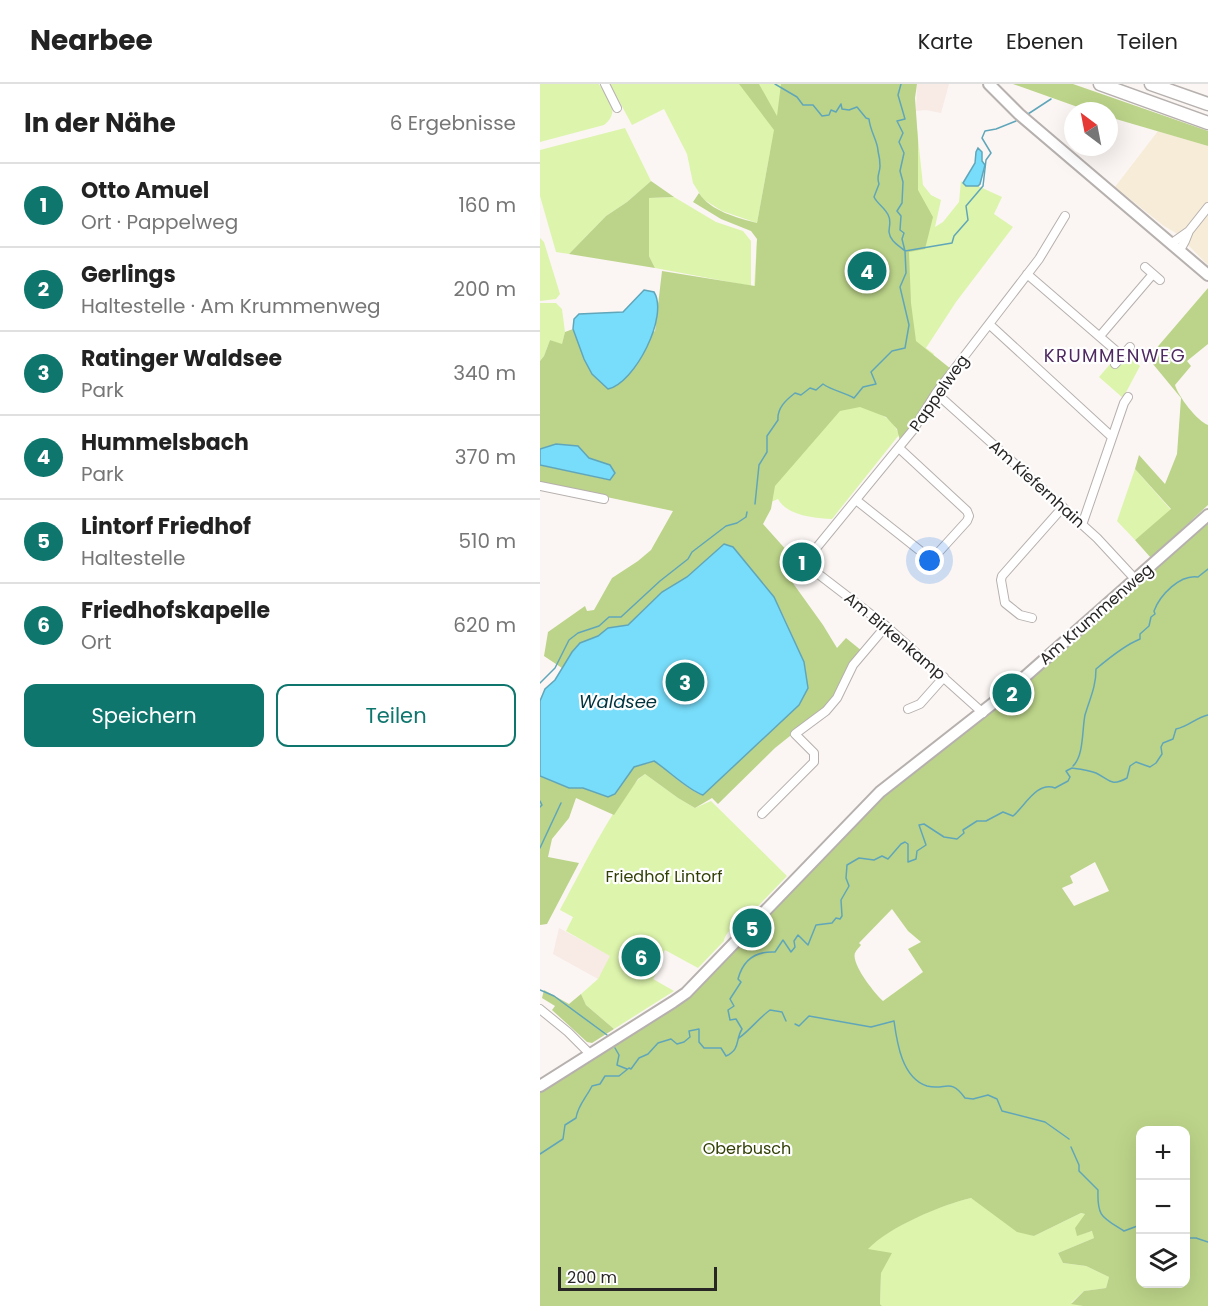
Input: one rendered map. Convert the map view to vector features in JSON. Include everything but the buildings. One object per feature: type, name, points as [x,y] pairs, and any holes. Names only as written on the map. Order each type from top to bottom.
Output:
[{"type":"highway","points":[[1100,84],[1208,123]]},
{"type":"highway","points":[[1151,84],[1208,104]]},
{"type":"main road","points":[[989,84],[1034,127],[1208,275]]},
{"type":"main road","name":"Am Krummenweg","points":[[540,1086],[686,993],[880,792],[983,712],[1208,515]]},
{"type":"street","points":[[605,84],[617,108]]},
{"type":"street","points":[[1176,246],[1185,242],[1189,231],[1208,207]]},
{"type":"street","name":"Pappelweg","points":[[804,563],[914,430],[936,393],[1028,274],[1065,216]]},
{"type":"street","points":[[1100,336],[1156,277],[1145,267]]},
{"type":"street","points":[[1028,274],[1122,356]]},
{"type":"street","points":[[989,324],[1112,437]]},
{"type":"street","points":[[1115,364],[1130,347]]},
{"type":"street","name":"Am Kiefernhain","points":[[936,393],[1097,538],[1134,579]]},
{"type":"street","points":[[1082,525],[1128,397]]},
{"type":"street","points":[[856,500],[928,557],[937,554],[967,522],[969,516],[967,511],[899,448]]},
{"type":"street","points":[[540,486],[604,499]]},
{"type":"street","points":[[1032,618],[1020,615],[1005,603],[1002,576],[1063,507]]},
{"type":"street","name":"Am Birkenkamp","points":[[804,563],[886,626],[983,712]]},
{"type":"street","points":[[762,814],[814,762],[814,753],[795,734],[826,711],[837,698],[853,665],[886,626]]},
{"type":"street","points":[[908,709],[920,704],[944,677]]},
{"type":"street","points":[[540,1009],[590,1054]]},
{"type":"shaded area","points":[[917,84],[949,84],[941,113],[916,111]]},
{"type":"shaded area","points":[[1158,131],[1208,146],[1208,265],[1176,233],[1115,187]]},
{"type":"shaded area","points":[[559,928],[611,956],[598,979],[553,954]]},
{"type":"green space","points":[[540,84],[599,84],[609,100],[612,115],[604,125],[540,142]]},
{"type":"green space","points":[[610,84],[916,84],[914,101],[923,185],[931,195],[941,200],[935,227],[943,222],[959,202],[961,181],[966,186],[978,186],[1002,197],[994,214],[1013,227],[956,302],[926,348],[934,354],[921,374],[881,415],[892,423],[899,435],[832,519],[795,513],[782,505],[778,499],[771,502],[747,405],[757,239],[771,147],[757,223],[722,211],[703,199],[693,183],[687,154],[664,109],[632,125]]},
{"type":"green space","points":[[739,84],[759,84],[777,116],[781,84],[917,84],[915,98],[918,190],[933,217],[925,249],[909,252],[911,303],[916,341],[951,369],[900,441],[897,429],[886,417],[860,407],[840,411],[775,486],[771,509],[763,524],[797,562],[790,572],[790,579],[837,648],[846,638],[862,651],[830,704],[775,748],[718,804],[712,798],[695,808],[645,774],[638,779],[614,815],[576,798],[569,818],[552,839],[548,857],[579,863],[547,924],[540,925],[540,776],[569,788],[583,788],[608,797],[615,794],[634,767],[655,761],[685,785],[703,795],[799,705],[808,688],[804,662],[774,597],[725,544],[687,577],[662,592],[628,625],[608,628],[598,636],[580,643],[562,668],[544,656],[548,632],[585,606],[587,611],[594,610],[612,578],[651,550],[673,511],[540,483],[540,465],[609,480],[610,465],[589,458],[578,446],[556,444],[540,449],[540,361],[550,340],[562,344],[565,332],[573,329],[592,374],[655,331],[662,271],[755,286],[757,239],[751,231],[721,219],[693,202],[699,193],[717,209],[757,223],[774,130]]},
{"type":"green space","points":[[1013,84],[1073,84],[1208,131],[1208,146],[1118,120],[1118,102],[1064,102]]},
{"type":"green space","points":[[625,128],[651,181],[627,202],[606,216],[569,254],[556,252],[540,196],[540,150]]},
{"type":"green space","points":[[651,181],[674,197],[649,198],[649,256],[655,268],[569,254],[606,216],[627,202]]},
{"type":"green space","points":[[674,197],[716,222],[743,231],[751,241],[751,286],[655,268],[649,256],[649,198]]},
{"type":"green space","points":[[540,238],[544,242],[560,294],[556,299],[540,301]]},
{"type":"green space","points":[[1208,288],[1208,344],[1187,361],[1191,366],[1175,385],[1188,408],[1208,425],[1208,505],[1151,558],[1135,540],[1171,509],[1135,469],[1139,455],[1165,484],[1177,454],[1181,398],[1148,358]]},
{"type":"green space","points":[[540,303],[556,303],[562,309],[565,332],[562,345],[550,340],[540,361]]},
{"type":"green space","points":[[1127,355],[1140,366],[1123,398],[1099,377],[1111,363],[1116,367]]},
{"type":"green space","points":[[1135,469],[1171,510],[1135,540],[1117,521]]},
{"type":"green space","name":"Oberbusch","points":[[1208,522],[1208,1306],[1083,1306],[1071,1304],[1084,1291],[1106,1288],[1109,1277],[1086,1266],[1063,1263],[1058,1253],[1094,1238],[1092,1231],[1077,1236],[1075,1228],[1085,1214],[1081,1213],[1034,1236],[1017,1232],[971,1198],[916,1218],[889,1233],[868,1249],[892,1253],[881,1273],[880,1304],[882,1306],[540,1306],[540,1091],[680,1004],[898,782],[1003,703]],"holes":[[[1095,862],[1109,891],[1074,906],[1062,888],[1073,883],[1070,876]],[[892,909],[908,931],[921,942],[908,949],[923,972],[883,1001],[860,971],[855,953],[861,945],[859,943]]]},
{"type":"green space","name":"Friedhof Lintorf","points":[[645,774],[695,808],[711,801],[787,876],[738,927],[729,932],[724,941],[698,968],[665,950],[654,971],[657,972],[653,979],[674,991],[614,1029],[586,1005],[581,994],[598,979],[610,956],[566,931],[573,917],[560,910],[612,816],[635,783]]},
{"type":"green space","points":[[544,990],[569,1004],[581,994],[586,1005],[614,1029],[592,1043],[587,1042],[552,1010],[555,1006],[542,998]]},
{"type":"green space","points":[[971,1198],[1034,1236],[1081,1213],[1085,1214],[1076,1228],[1077,1235],[1093,1231],[1094,1238],[1058,1253],[1063,1263],[1086,1266],[1109,1277],[1106,1288],[1084,1291],[1071,1303],[1083,1306],[882,1306],[880,1304],[881,1273],[867,1249],[901,1225],[945,1206]]},
{"type":"water","points":[[978,148],[982,152],[982,161],[985,165],[980,184],[966,186],[963,183],[975,163]]},
{"type":"water","points":[[644,290],[654,292],[657,303],[653,332],[647,347],[629,375],[608,389],[592,374],[584,359],[573,329],[574,319],[579,314],[623,312]]},
{"type":"water","points":[[556,444],[578,446],[589,458],[610,465],[615,473],[610,480],[540,465],[540,449]]},
{"type":"water","name":"Waldsee","points":[[724,544],[733,547],[774,597],[804,662],[808,688],[799,705],[703,795],[685,785],[654,761],[634,767],[615,794],[608,797],[583,788],[569,788],[540,776],[540,701],[545,689],[555,680],[572,652],[580,643],[598,636],[608,628],[628,625],[662,592],[687,577]]},
{"type":"waterway","points":[[775,84],[797,97],[803,105],[813,105],[822,116],[829,115],[831,110],[836,112],[841,104],[842,109],[849,110],[857,107],[869,119],[878,148],[880,164],[879,184],[874,197],[889,217],[891,238],[905,251],[952,243],[954,236],[968,220],[966,206],[983,186],[986,160],[991,153],[982,138],[985,131],[1016,121]]},
{"type":"waterway","points":[[755,504],[759,465],[767,452],[767,436],[778,420],[779,412],[785,401],[795,393],[801,395],[810,388],[816,390],[823,384],[854,398],[863,387],[876,384],[871,372],[892,351],[905,348],[909,325],[900,287],[906,273],[902,239],[904,233],[900,230],[901,216],[897,211],[902,203],[903,182],[900,171],[904,153],[899,142],[903,133],[897,121],[905,119],[898,95],[901,84]]},
{"type":"waterway","points":[[1028,114],[1051,99]]},
{"type":"waterway","points":[[540,683],[555,668],[569,640],[578,633],[599,626],[609,617],[621,617],[688,559],[692,552],[726,526],[746,517],[747,512]]},
{"type":"waterway","points":[[1073,766],[1077,762],[1081,749],[1085,715],[1094,687],[1096,669],[1123,648],[1140,639],[1140,634],[1149,626],[1157,605],[1171,587],[1184,579],[1198,577],[1208,569]]},
{"type":"waterway","points":[[540,1154],[563,1139],[565,1125],[576,1118],[580,1105],[592,1086],[600,1084],[605,1076],[619,1076],[629,1068],[631,1069],[639,1058],[648,1054],[658,1043],[671,1039],[677,1044],[684,1042],[690,1037],[689,1031],[699,1029],[699,1042],[704,1048],[721,1048],[726,1056],[731,1053],[736,1047],[742,1029],[736,1019],[730,1020],[728,1010],[734,1006],[730,999],[741,982],[738,979],[743,967],[756,955],[775,952],[783,940],[791,952],[798,935],[808,945],[816,925],[832,923],[836,918],[840,919],[842,916],[841,900],[849,886],[846,878],[847,865],[859,858],[874,860],[882,856],[888,859],[905,842],[908,844],[908,862],[916,859],[917,851],[926,845],[919,825],[924,824],[944,837],[957,839],[964,833],[963,830],[977,821],[986,821],[1003,812],[1013,816],[1037,791],[1043,788],[1055,788],[1068,781],[1070,777],[1066,771],[1072,768],[1093,772],[1114,782],[1122,781],[1127,778],[1130,766],[1136,762],[1150,767],[1156,763],[1162,754],[1163,743],[1173,739],[1176,729],[1208,715]]},
{"type":"waterway","points":[[540,801],[542,805],[540,807]]},
{"type":"waterway","points":[[540,848],[561,803]]},
{"type":"waterway","points":[[540,990],[554,996],[607,1035]]},
{"type":"waterway","points":[[739,1038],[770,1010],[782,1012],[786,1021]]},
{"type":"waterway","points":[[795,1024],[799,1026],[809,1016],[871,1027],[894,1021],[902,1059],[906,1068],[919,1082],[933,1087],[951,1086],[965,1098],[973,1099],[988,1095],[997,1099],[1002,1111],[1045,1122],[1069,1139]]},
{"type":"waterway","points":[[615,1048],[619,1055],[617,1065],[627,1069]]},
{"type":"waterway","points":[[1071,1147],[1079,1165],[1079,1171],[1098,1190],[1102,1215],[1124,1231],[1136,1226]]},
{"type":"waterway","points":[[1190,1238],[1208,1242]]},
{"type":"place","name":"Hummelsbach","points":[[867,271]]},
{"type":"place","name":"Otto Amuel","points":[[802,562]]},
{"type":"place","name":"Ratinger Waldsee","points":[[685,682]]},
{"type":"place","name":"Gerlings","points":[[1012,693]]},
{"type":"place","name":"Lintorf Friedhof","points":[[752,928]]},
{"type":"place","name":"Friedhofskapelle","points":[[641,957]]},
{"type":"district","name":"KRUMMENWEG","points":[[1115,355]]}]
